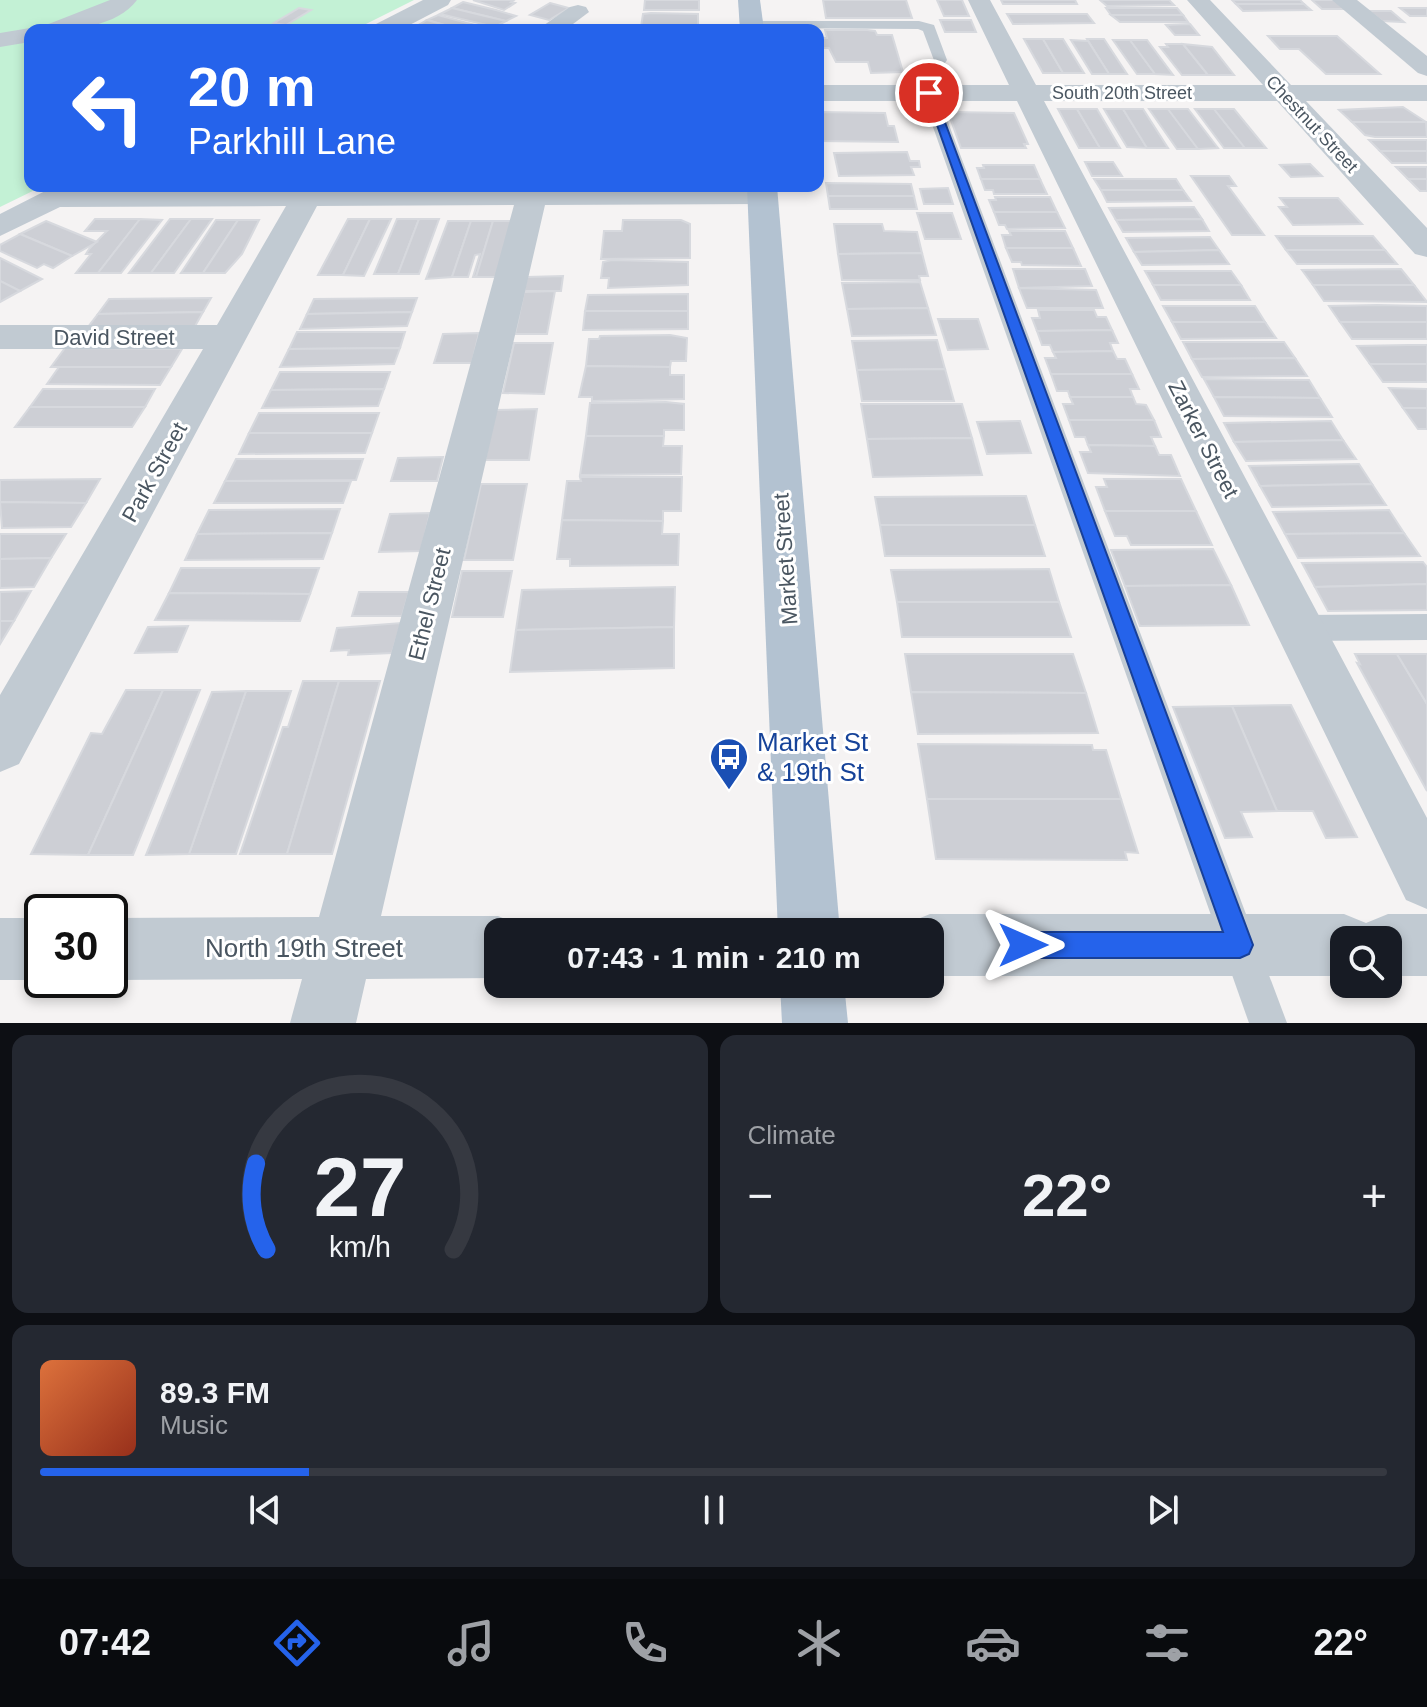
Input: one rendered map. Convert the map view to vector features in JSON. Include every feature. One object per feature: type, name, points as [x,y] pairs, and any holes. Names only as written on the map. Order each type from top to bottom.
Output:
[{"type":"main road","points":[[749,0],[751,24]]},
{"type":"main road","name":"Market Street","points":[[762,192],[808,918]]},
{"type":"main road","points":[[813,998],[815,1023]]},
{"type":"street","points":[[71,24],[103,13],[126,0]]},
{"type":"street","points":[[394,24],[440,0]]},
{"type":"street","name":"Zarker Street","points":[[979,0],[1427,879]]},
{"type":"street","name":"Chestnut Street","points":[[1198,0],[1427,247]]},
{"type":"street","points":[[1343,0],[1427,68]]},
{"type":"street","points":[[560,24],[578,14]]},
{"type":"street","points":[[0,40],[24,36]]},
{"type":"street","name":"South 20th Street","points":[[824,93],[1427,93]]},
{"type":"street","points":[[0,226],[66,192],[307,197],[495,192]]},
{"type":"street","name":"Ethel Street","points":[[323,1023],[533,192]]},
{"type":"street","name":"Park Street","points":[[0,746],[307,197]]},
{"type":"street","name":"David Street","points":[[0,337],[229,337]]},
{"type":"street","points":[[944,945],[1330,945]]},
{"type":"street","points":[[1402,945],[1427,945]]},
{"type":"street","name":"North 19th Street","points":[[128,949],[484,947]]},
{"type":"street","points":[[0,949],[24,949]]},
{"type":"lane","points":[[824,26],[919,25],[929,28],[940,60]]},
{"type":"lane","points":[[929,93],[1268,1023]]},
{"type":"lane","points":[[1301,628],[1427,627]]},
{"type":"green space","points":[[0,0],[414,0],[366,24],[24,24],[24,192],[31,192],[0,207]]},
{"type":"building","points":[[473,0],[514,0],[511,2],[515,3],[504,10]]},
{"type":"building","points":[[645,0],[699,0],[699,10],[644,10]]},
{"type":"building","points":[[823,0],[906,0],[912,18],[826,18]]},
{"type":"building","points":[[937,0],[962,0],[969,16],[944,16]]},
{"type":"building","points":[[1001,0],[1075,0],[1077,4],[1003,4]]},
{"type":"building","points":[[1100,0],[1169,0],[1174,5],[1107,6]]},
{"type":"building","points":[[1232,0],[1300,0],[1304,4],[1236,4]]},
{"type":"building","points":[[1312,0],[1335,0],[1345,9],[1322,9]]},
{"type":"building","points":[[463,2],[516,16],[506,21],[452,8]]},
{"type":"building","points":[[550,3],[569,8],[549,20],[530,15]]},
{"type":"building","points":[[1236,4],[1304,4],[1311,10],[1243,11]]},
{"type":"building","points":[[299,8],[311,10],[288,24],[274,23]]},
{"type":"building","points":[[452,8],[506,21],[482,24],[440,14]]},
{"type":"building","points":[[1106,8],[1177,8],[1183,15],[1111,15]]},
{"type":"building","points":[[1400,8],[1427,8],[1427,16],[1410,16]]},
{"type":"building","points":[[1369,11],[1391,11],[1404,22],[1382,21]]},
{"type":"building","points":[[643,14],[698,14],[698,24],[641,24]]},
{"type":"building","points":[[1007,14],[1087,14],[1094,23],[1013,24]]},
{"type":"building","points":[[438,15],[473,24],[441,24],[427,20]]},
{"type":"building","points":[[1111,15],[1183,15],[1188,22],[1120,22]]},
{"type":"building","points":[[427,20],[441,24],[420,24]]},
{"type":"building","points":[[940,20],[971,20],[976,32],[945,32]]},
{"type":"building","points":[[1190,24],[1199,35],[1175,35],[1166,25]]},
{"type":"building","points":[[825,30],[867,30],[875,31],[877,35],[892,35],[903,72],[871,73],[868,62],[836,62],[829,48],[824,48],[824,38],[827,38]]},
{"type":"building","points":[[1268,36],[1337,36],[1380,74],[1326,74],[1299,49],[1280,49]]},
{"type":"building","points":[[1024,39],[1043,39],[1063,73],[1043,73]]},
{"type":"building","points":[[1043,39],[1063,39],[1084,73],[1063,73]]},
{"type":"building","points":[[1087,39],[1104,39],[1127,74],[1109,74]]},
{"type":"building","points":[[1071,40],[1088,41],[1109,74],[1092,74]]},
{"type":"building","points":[[1113,40],[1130,40],[1155,74],[1137,74]]},
{"type":"building","points":[[1130,40],[1147,40],[1173,75],[1155,74]]},
{"type":"building","points":[[1166,44],[1183,44],[1208,75],[1182,75],[1160,47],[1168,47]]},
{"type":"building","points":[[1183,44],[1212,47],[1234,75],[1208,75]]},
{"type":"building","points":[[1403,107],[1426,122],[1352,122],[1339,110]]},
{"type":"building","points":[[1058,109],[1077,109],[1100,148],[1079,148]]},
{"type":"building","points":[[1077,109],[1097,109],[1120,148],[1100,148]]},
{"type":"building","points":[[1104,109],[1123,109],[1147,148],[1127,147]]},
{"type":"building","points":[[1123,109],[1143,109],[1168,148],[1147,148]]},
{"type":"building","points":[[1149,109],[1168,109],[1198,149],[1177,149]]},
{"type":"building","points":[[1168,109],[1188,109],[1218,148],[1198,149]]},
{"type":"building","points":[[1195,109],[1214,109],[1245,148],[1224,148]]},
{"type":"building","points":[[1214,109],[1234,109],[1266,148],[1245,148]]},
{"type":"building","points":[[824,112],[885,113],[888,126],[894,126],[898,142],[824,141]]},
{"type":"building","points":[[948,112],[1014,113],[1028,144],[1024,144],[1026,148],[961,148]]},
{"type":"building","points":[[1352,122],[1426,122],[1427,137],[1365,135]]},
{"type":"building","points":[[1369,140],[1427,140],[1427,151],[1380,151]]},
{"type":"building","points":[[1380,151],[1427,151],[1427,163],[1392,163]]},
{"type":"building","points":[[907,152],[910,161],[919,161],[920,167],[911,167],[914,175],[839,176],[834,153]]},
{"type":"building","points":[[1085,162],[1113,162],[1122,176],[1092,176]]},
{"type":"building","points":[[1310,164],[1322,176],[1291,177],[1280,165]]},
{"type":"building","points":[[983,165],[1034,165],[1040,179],[981,179],[977,168],[984,168]]},
{"type":"building","points":[[1396,167],[1427,167],[1427,179],[1408,179]]},
{"type":"building","points":[[1191,176],[1229,176],[1236,186],[1228,186],[1264,235],[1232,235]]},
{"type":"building","points":[[981,179],[1040,179],[1047,194],[994,194],[993,190],[985,190]]},
{"type":"building","points":[[1094,179],[1176,179],[1183,190],[1101,190]]},
{"type":"building","points":[[1408,179],[1427,179],[1427,191],[1420,191]]},
{"type":"building","points":[[826,183],[911,184],[914,196],[828,196]]},
{"type":"building","points":[[948,188],[953,204],[924,204],[920,189]]},
{"type":"building","points":[[1101,190],[1183,190],[1191,201],[1107,202]]},
{"type":"building","points":[[828,196],[914,196],[917,209],[830,209]]},
{"type":"building","points":[[995,197],[1050,197],[1057,212],[994,212],[989,200],[996,200]]},
{"type":"building","points":[[1280,198],[1338,198],[1362,224],[1293,225],[1279,207],[1287,207]]},
{"type":"building","points":[[1194,207],[1202,219],[1116,220],[1109,208]]},
{"type":"building","points":[[994,212],[1057,212],[1065,228],[1007,229],[1005,225],[999,225]]},
{"type":"building","points":[[917,213],[952,213],[961,239],[925,239]]},
{"type":"building","points":[[95,219],[140,219],[98,273],[76,273],[91,254],[86,254],[89,249],[107,231],[85,231]]},
{"type":"building","points":[[140,219],[162,220],[121,273],[98,273]]},
{"type":"building","points":[[170,219],[191,219],[151,273],[129,273]]},
{"type":"building","points":[[191,219],[212,219],[174,273],[151,273]]},
{"type":"building","points":[[348,219],[370,219],[343,275],[318,275]]},
{"type":"building","points":[[370,219],[391,219],[364,276],[343,275]]},
{"type":"building","points":[[397,219],[419,219],[398,274],[374,274]]},
{"type":"building","points":[[419,219],[439,219],[419,274],[398,274]]},
{"type":"building","points":[[1202,219],[1209,231],[1123,232],[1116,220]]},
{"type":"building","points":[[216,220],[238,220],[203,273],[181,273]]},
{"type":"building","points":[[238,220],[259,220],[242,254],[225,273],[203,273]]},
{"type":"building","points":[[623,220],[681,220],[690,224],[690,258],[601,259],[604,231],[622,231]]},
{"type":"building","points":[[46,221],[97,242],[72,256],[20,234]]},
{"type":"building","points":[[448,221],[471,221],[452,277],[426,279]]},
{"type":"building","points":[[471,221],[493,221],[476,277],[473,277],[480,254],[475,255],[468,277],[452,277]]},
{"type":"building","points":[[493,221],[513,221],[496,277],[476,277]]},
{"type":"building","points":[[834,224],[882,224],[884,231],[917,232],[922,253],[838,254]]},
{"type":"building","points":[[1009,231],[1065,231],[1073,248],[1006,248],[1002,235],[1011,235]]},
{"type":"building","points":[[20,234],[72,256],[53,268],[44,264],[37,268],[0,251],[0,245]]},
{"type":"building","points":[[1276,236],[1373,236],[1385,250],[1286,250]]},
{"type":"building","points":[[1210,237],[1219,250],[1134,252],[1126,238]]},
{"type":"building","points":[[1006,248],[1073,248],[1081,266],[1022,265],[1021,262],[1012,262]]},
{"type":"building","points":[[1219,250],[1229,264],[1142,265],[1134,252]]},
{"type":"building","points":[[1286,250],[1385,250],[1397,264],[1297,264]]},
{"type":"building","points":[[922,253],[928,276],[919,276],[920,280],[842,280],[838,254]]},
{"type":"building","points":[[0,258],[42,279],[20,291],[0,281]]},
{"type":"building","points":[[603,262],[688,262],[688,285],[608,288],[609,278],[601,278]]},
{"type":"building","points":[[1013,269],[1085,269],[1092,286],[1019,288]]},
{"type":"building","points":[[1401,269],[1414,285],[1313,285],[1302,270]]},
{"type":"building","points":[[1145,271],[1231,271],[1241,285],[1153,285]]},
{"type":"building","points":[[563,276],[561,291],[524,291],[527,277]]},
{"type":"building","points":[[0,281],[20,291],[0,302]]},
{"type":"building","points":[[920,282],[928,308],[847,309],[842,283]]},
{"type":"building","points":[[1153,285],[1241,285],[1250,300],[1161,300]]},
{"type":"building","points":[[1313,285],[1414,285],[1427,302],[1324,301]]},
{"type":"building","points":[[1019,288],[1096,290],[1103,308],[1027,308]]},
{"type":"building","points":[[555,291],[547,334],[515,334],[524,292]]},
{"type":"building","points":[[688,294],[688,311],[585,311],[588,295]]},
{"type":"building","points":[[211,298],[203,312],[98,314],[109,299]]},
{"type":"building","points":[[417,298],[412,312],[307,314],[314,299]]},
{"type":"building","points":[[1163,306],[1255,306],[1265,322],[1172,322]]},
{"type":"building","points":[[1329,306],[1427,306],[1427,322],[1340,322]]},
{"type":"building","points":[[928,308],[936,335],[852,336],[847,309]]},
{"type":"building","points":[[1038,310],[1094,310],[1097,317],[1106,317],[1112,330],[1037,331],[1032,318],[1040,318]]},
{"type":"building","points":[[585,311],[688,311],[688,329],[583,330]]},
{"type":"building","points":[[203,312],[194,328],[88,327],[98,314]]},
{"type":"building","points":[[412,312],[407,326],[300,329],[307,314]]},
{"type":"building","points":[[938,319],[978,319],[988,349],[948,350]]},
{"type":"building","points":[[1172,322],[1265,322],[1276,338],[1181,339]]},
{"type":"building","points":[[1340,322],[1427,322],[1427,339],[1352,339]]},
{"type":"building","points":[[1112,330],[1118,343],[1110,343],[1113,351],[1053,352],[1050,345],[1042,345],[1037,331]]},
{"type":"building","points":[[297,332],[405,332],[400,348],[289,349]]},
{"type":"building","points":[[479,333],[472,363],[434,363],[443,334]]},
{"type":"building","points":[[670,335],[687,338],[686,361],[671,361],[670,367],[586,366],[589,339],[599,339],[600,336]]},
{"type":"building","points":[[937,340],[945,369],[857,370],[852,341]]},
{"type":"building","points":[[1183,342],[1284,342],[1295,358],[1192,359]]},
{"type":"building","points":[[514,343],[553,343],[544,394],[503,393]]},
{"type":"building","points":[[1427,345],[1427,364],[1370,364],[1357,346]]},
{"type":"building","points":[[65,348],[182,349],[171,367],[51,367]]},
{"type":"building","points":[[400,348],[394,364],[280,367],[289,349]]},
{"type":"building","points":[[1113,351],[1117,359],[1125,359],[1132,374],[1051,374],[1045,358],[1056,358],[1053,352]]},
{"type":"building","points":[[1295,358],[1307,376],[1202,377],[1192,359]]},
{"type":"building","points":[[1370,364],[1427,364],[1427,382],[1383,382]]},
{"type":"building","points":[[586,366],[670,367],[670,375],[684,375],[684,399],[592,401],[592,397],[579,397]]},
{"type":"building","points":[[59,367],[171,367],[160,385],[47,384]]},
{"type":"building","points":[[945,369],[954,401],[862,401],[857,370]]},
{"type":"building","points":[[280,372],[390,372],[384,389],[271,390]]},
{"type":"building","points":[[1051,374],[1132,374],[1139,389],[1130,389],[1133,397],[1070,397],[1068,391],[1057,391]]},
{"type":"building","points":[[1204,379],[1309,380],[1320,398],[1214,397]]},
{"type":"building","points":[[1389,388],[1427,389],[1427,408],[1403,408]]},
{"type":"building","points":[[43,389],[155,389],[145,407],[30,407]]},
{"type":"building","points":[[384,389],[378,406],[262,408],[271,390]]},
{"type":"building","points":[[1070,397],[1133,397],[1136,404],[1146,405],[1154,420],[1069,420],[1063,404],[1073,404]]},
{"type":"building","points":[[1214,397],[1320,398],[1332,417],[1224,416]]},
{"type":"building","points":[[590,403],[684,404],[684,430],[664,430],[664,436],[586,436]]},
{"type":"building","points":[[861,404],[962,404],[972,438],[867,439]]},
{"type":"building","points":[[30,407],[145,407],[132,427],[15,427]]},
{"type":"building","points":[[1403,408],[1427,408],[1427,429],[1418,429]]},
{"type":"building","points":[[537,409],[529,460],[485,460],[495,410]]},
{"type":"building","points":[[259,413],[379,413],[372,433],[249,433]]},
{"type":"building","points":[[1069,420],[1154,420],[1161,437],[1151,437],[1155,446],[1088,445],[1085,437],[1075,437]]},
{"type":"building","points":[[1020,421],[1031,453],[987,454],[977,422]]},
{"type":"building","points":[[1331,421],[1343,440],[1234,442],[1224,423]]},
{"type":"building","points":[[249,433],[372,433],[365,453],[239,454]]},
{"type":"building","points":[[586,436],[664,436],[663,446],[682,446],[681,474],[580,475]]},
{"type":"building","points":[[972,438],[982,475],[873,477],[867,439]]},
{"type":"building","points":[[1343,440],[1356,459],[1246,461],[1234,442]]},
{"type":"building","points":[[1088,445],[1155,446],[1159,455],[1171,455],[1180,476],[1088,473],[1080,452],[1091,452]]},
{"type":"building","points":[[443,457],[437,481],[391,481],[398,458]]},
{"type":"building","points":[[236,459],[363,459],[356,480],[225,481]]},
{"type":"building","points":[[1359,464],[1372,484],[1260,486],[1249,466]]},
{"type":"building","points":[[580,477],[682,477],[681,511],[663,511],[663,521],[562,520],[567,481],[581,481]]},
{"type":"building","points":[[100,479],[86,503],[0,502],[0,480]]},
{"type":"building","points":[[1104,479],[1181,479],[1196,511],[1105,511],[1096,487],[1107,487]]},
{"type":"building","points":[[225,481],[351,481],[343,503],[214,503]]},
{"type":"building","points":[[481,484],[527,484],[513,560],[464,560]]},
{"type":"building","points":[[1372,484],[1386,505],[1272,507],[1260,486]]},
{"type":"building","points":[[1026,496],[1035,525],[880,525],[875,497]]},
{"type":"building","points":[[0,502],[86,503],[71,527],[2,528]]},
{"type":"building","points":[[340,509],[332,533],[197,534],[209,510]]},
{"type":"building","points":[[1389,510],[1404,533],[1285,534],[1273,512]]},
{"type":"building","points":[[1105,511],[1196,511],[1212,545],[1131,545],[1127,536],[1115,536]]},
{"type":"building","points":[[430,513],[421,551],[379,552],[390,514]]},
{"type":"building","points":[[562,520],[663,521],[662,534],[679,534],[678,565],[570,566],[570,559],[557,559]]},
{"type":"building","points":[[880,525],[1035,525],[1045,556],[885,556]]},
{"type":"building","points":[[332,533],[323,559],[185,560],[197,534]]},
{"type":"building","points":[[1404,533],[1420,556],[1298,558],[1285,534]]},
{"type":"building","points":[[0,534],[66,534],[51,558],[0,559]]},
{"type":"building","points":[[1213,549],[1231,585],[1125,586],[1111,550]]},
{"type":"building","points":[[51,558],[34,587],[0,588],[0,559]]},
{"type":"building","points":[[1423,562],[1427,567],[1427,584],[1315,587],[1302,563]]},
{"type":"building","points":[[181,568],[319,568],[310,594],[169,593]]},
{"type":"building","points":[[1049,569],[1059,602],[897,602],[891,570]]},
{"type":"building","points":[[462,571],[512,571],[503,617],[452,617]]},
{"type":"building","points":[[1427,584],[1427,610],[1328,611],[1315,587]]},
{"type":"building","points":[[1231,585],[1249,625],[1140,626],[1125,586]]},
{"type":"building","points":[[675,587],[674,627],[516,630],[522,590]]},
{"type":"building","points":[[31,591],[14,621],[0,621],[0,592]]},
{"type":"building","points":[[359,592],[409,592],[402,616],[352,616]]},
{"type":"building","points":[[169,593],[310,594],[300,621],[155,620]]},
{"type":"building","points":[[897,602],[1059,602],[1071,637],[902,637]]},
{"type":"building","points":[[0,621],[14,621],[0,644]]},
{"type":"building","points":[[401,623],[392,653],[348,655],[349,650],[331,651],[337,628]]},
{"type":"building","points":[[188,626],[177,652],[135,653],[148,627]]},
{"type":"building","points":[[674,627],[674,668],[510,672],[516,630]]},
{"type":"building","points":[[905,654],[1073,654],[1086,693],[911,692]]},
{"type":"building","points":[[1355,654],[1397,654],[1427,704],[1427,791],[1357,663],[1360,664]]},
{"type":"building","points":[[1397,654],[1427,654],[1427,704]]},
{"type":"building","points":[[303,681],[339,681],[287,854],[240,854],[283,727],[288,727]]},
{"type":"building","points":[[339,681],[380,681],[332,854],[287,854]]},
{"type":"building","points":[[126,690],[163,690],[88,855],[31,854],[91,733],[102,734]]},
{"type":"building","points":[[163,690],[200,690],[133,855],[88,855]]},
{"type":"building","points":[[246,691],[291,691],[236,854],[189,854]]},
{"type":"building","points":[[246,691],[189,854],[146,855],[212,692]]},
{"type":"building","points":[[911,692],[1086,693],[1098,733],[918,734]]},
{"type":"building","points":[[1291,705],[1357,837],[1326,838],[1313,811],[1277,811],[1232,706]]},
{"type":"building","points":[[1232,706],[1277,811],[1241,812],[1252,837],[1225,838],[1173,707]]},
{"type":"building","points":[[918,744],[1092,745],[1093,750],[1106,750],[1121,799],[927,799]]},
{"type":"building","points":[[927,799],[1121,799],[1138,853],[1125,852],[1127,860],[936,859]]},
{"type":"place","name":"Market St & 19th St","points":[[729,791]]},
{"type":"route","points":[[929,93],[1240,945],[1023,945]]}]
